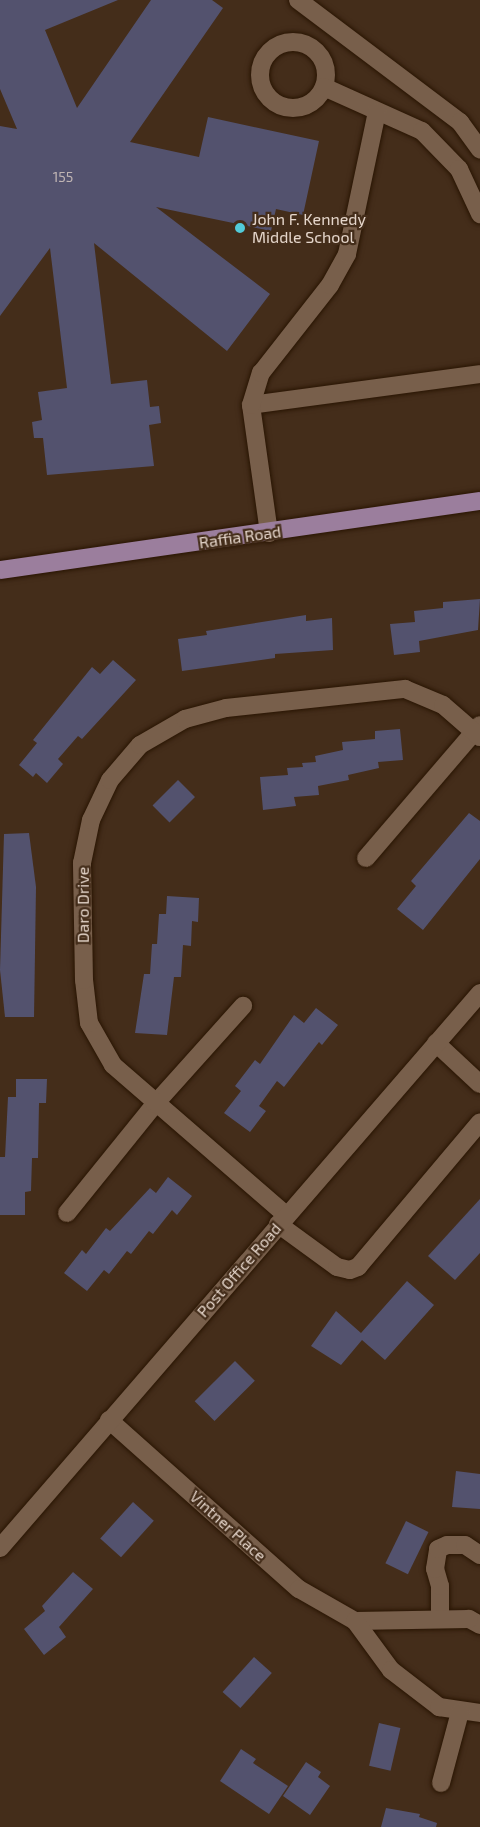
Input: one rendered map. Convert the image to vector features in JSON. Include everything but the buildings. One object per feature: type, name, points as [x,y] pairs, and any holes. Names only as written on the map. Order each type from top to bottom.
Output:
[{"type":"main road","name":"Raffia Road","points":[[0,570],[480,501]]},
{"type":"street","points":[[298,0],[460,122],[480,150]]},
{"type":"street","points":[[324,87],[422,131],[459,169],[480,214]]},
{"type":"street","points":[[269,533],[251,405],[261,373],[330,285],[347,254],[377,112]]},
{"type":"street","points":[[251,405],[480,374]]},
{"type":"street","name":"Daro Drive","points":[[478,731],[443,705],[405,689],[226,708],[185,719],[140,745],[110,780],[92,820],[82,863],[89,1023],[113,1065],[282,1220],[337,1267],[350,1270],[358,1267],[480,1122]]},
{"type":"street","points":[[366,858],[478,731]]},
{"type":"street","name":"Post Office Road","points":[[0,1548],[480,993]]},
{"type":"street","points":[[67,1213],[155,1104],[243,1006]]},
{"type":"street","points":[[436,1043],[480,1084]]},
{"type":"street","name":"Vintner Place","points":[[109,1420],[299,1589],[355,1621],[392,1670],[439,1707],[460,1712],[480,1713]]},
{"type":"street","points":[[440,1619],[440,1586],[435,1569],[438,1550],[447,1545],[465,1545],[480,1555]]},
{"type":"street","points":[[355,1621],[470,1619],[480,1625]]},
{"type":"street","points":[[441,1783],[460,1712]]},
{"type":"place","name":"John F. Kennedy Middle School","points":[[240,228]]}]
